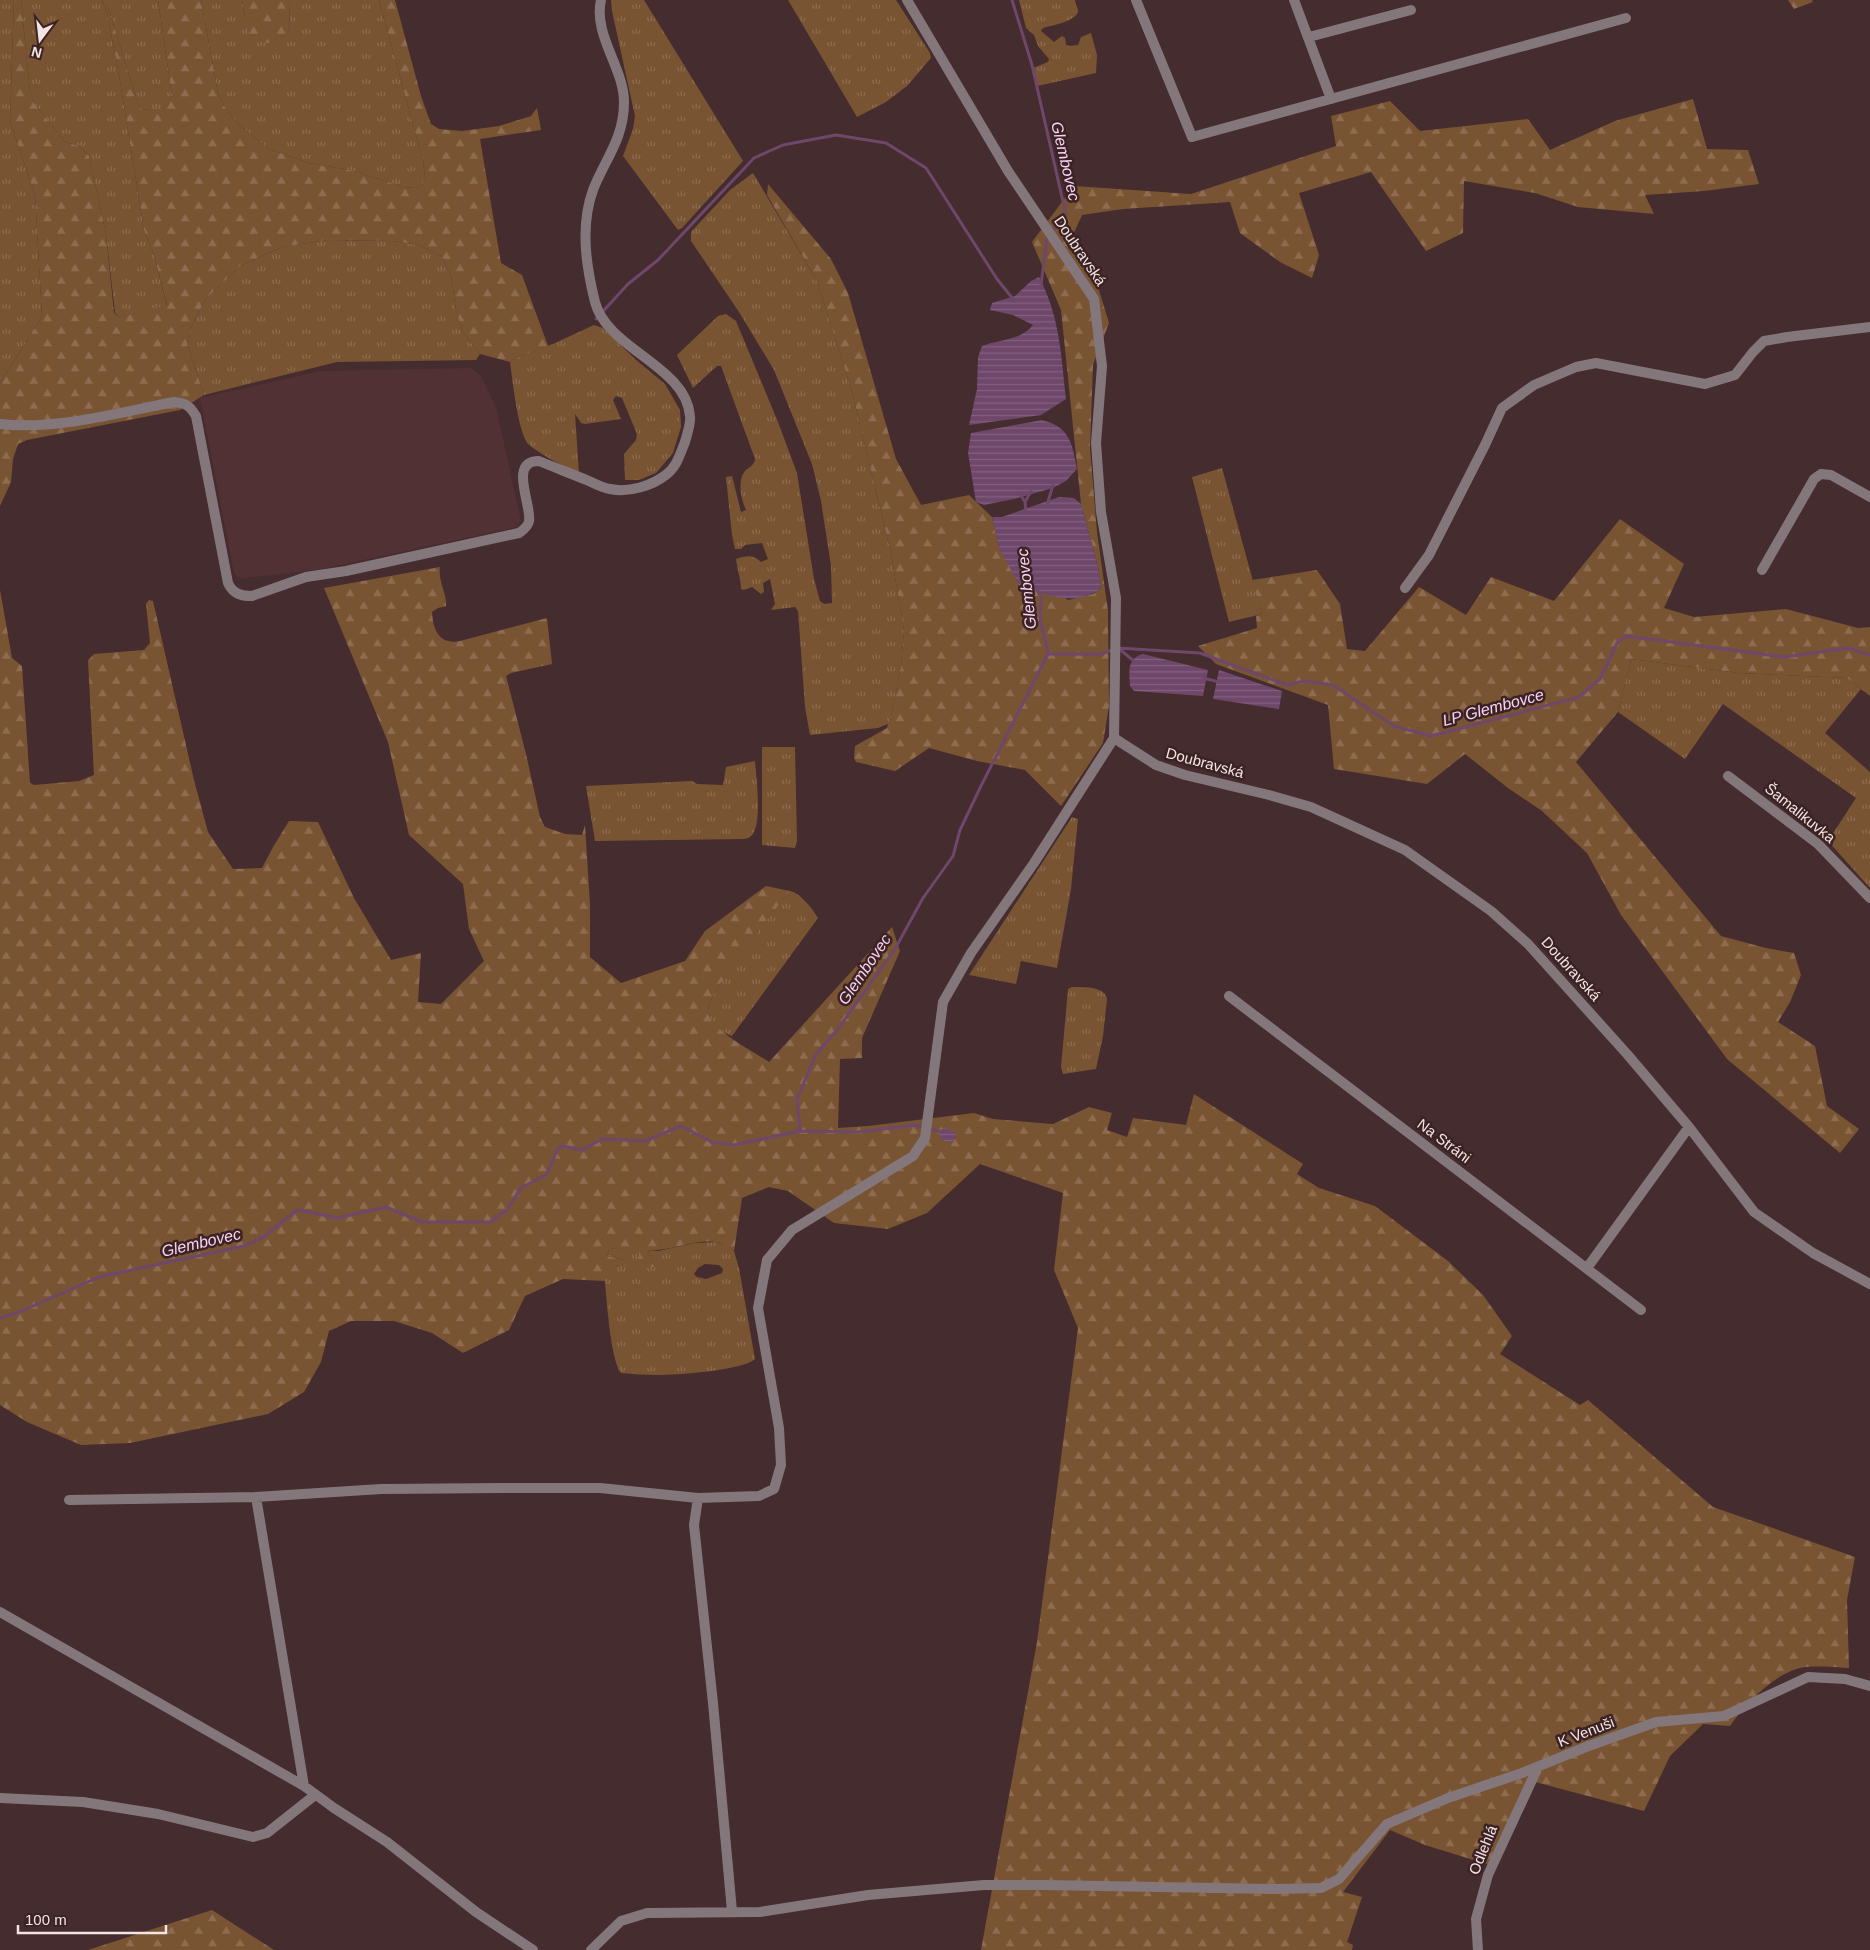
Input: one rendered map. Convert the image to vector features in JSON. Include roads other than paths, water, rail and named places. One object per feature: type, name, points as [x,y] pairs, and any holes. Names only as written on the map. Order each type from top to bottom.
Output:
[{"type":"street","points":[[0,424],[23,426],[49,425],[174,402],[184,403],[190,407],[196,416],[228,583],[230,589],[244,596],[252,596],[306,577],[346,571],[519,533],[525,529],[529,522],[522,475],[527,465],[532,461],[539,461],[610,489],[633,489],[646,486],[668,474],[678,461],[688,432],[690,416],[684,396],[671,380],[619,336],[604,319],[596,305],[586,251],[587,211],[594,189],[618,138],[623,116],[624,100],[619,78],[604,36],[601,21],[601,0]]},
{"type":"street","name":"Doubravská","points":[[908,0],[1008,171],[1094,299],[1102,366],[1096,443],[1100,502],[1116,598],[1114,738],[1156,765],[1185,775],[1311,807],[1405,850],[1492,911],[1528,944],[1627,1054],[1689,1128],[1754,1212],[1813,1253],[1870,1284]]},
{"type":"street","points":[[1136,0],[1192,137],[1626,18]]},
{"type":"street","points":[[1294,0],[1331,99]]},
{"type":"street","points":[[1308,37],[1411,10]]},
{"type":"street","points":[[1405,588],[1429,555],[1502,408],[1534,385],[1576,367],[1596,363],[1705,384],[1735,374],[1764,341],[1870,327]]},
{"type":"street","points":[[1762,570],[1814,479],[1821,474],[1831,476],[1870,497]]},
{"type":"street","points":[[69,1500],[256,1497],[381,1489],[504,1488],[600,1488],[698,1498],[758,1496],[774,1489],[781,1465],[779,1428],[758,1308],[766,1260],[792,1230],[914,1156],[925,1138],[943,1002],[971,953],[1034,863],[1114,738]]},
{"type":"street","name":"Šamalikuvka","points":[[1728,776],[1818,844],[1870,898]]},
{"type":"street","name":"Na Stráni","points":[[1229,996],[1641,1310]]},
{"type":"street","points":[[1587,1268],[1689,1128]]},
{"type":"street","points":[[256,1497],[304,1786]]},
{"type":"street","points":[[591,1950],[622,1921],[647,1913],[732,1911],[694,1524],[698,1498]]},
{"type":"street","points":[[0,1612],[304,1786],[387,1842],[476,1912],[533,1950]]},
{"type":"street","name":"K Venuši","points":[[732,1911],[760,1912],[868,1895],[984,1885],[1043,1884],[1277,1889],[1320,1888],[1339,1879],[1387,1824],[1448,1798],[1538,1767],[1656,1722],[1724,1716],[1808,1677],[1845,1679],[1870,1686]]},
{"type":"street","name":"Odlehlá","points":[[1478,1950],[1476,1919],[1488,1875],[1538,1767]]},
{"type":"street","points":[[0,1798],[83,1802],[158,1814],[253,1837],[267,1833],[315,1795]]},
{"type":"waterway","name":"Glembovec","points":[[1012,0],[1032,65],[1066,215],[1047,237],[1041,285]]},
{"type":"waterway","points":[[596,319],[628,284],[658,260],[754,158],[783,145],[836,135],[886,143],[926,168],[997,279],[1013,299]]},
{"type":"waterway","name":"Glembovec","points":[[1047,505],[1053,485]]},
{"type":"waterway","points":[[1025,502],[1031,491]]},
{"type":"waterway","points":[[1020,494],[1025,502],[1026,512]]},
{"type":"waterway","name":"Glembovec","points":[[0,1318],[24,1310],[99,1277],[244,1246],[262,1238],[297,1210],[338,1218],[386,1207],[422,1222],[490,1222],[507,1210],[521,1188],[547,1174],[558,1148],[563,1146],[582,1150],[602,1139],[645,1141],[681,1126],[712,1142],[734,1145],[800,1131],[797,1099],[816,1054],[838,1029],[895,949],[923,898],[953,856],[960,830],[1048,654],[1040,618],[1041,598],[1037,589]]},
{"type":"waterway","name":"LP Glembovce","points":[[1118,648],[1200,653],[1287,685],[1304,681],[1333,685],[1394,726],[1431,736],[1579,697],[1600,679],[1617,643],[1626,636],[1784,657],[1848,648],[1870,655]]},
{"type":"waterway","points":[[1118,648],[1134,661]]},
{"type":"waterway","name":"LP Glembovce","points":[[1048,654],[1101,654],[1112,650]]},
{"type":"waterway","points":[[1203,678],[1219,682]]},
{"type":"waterway","name":"LP Glembovce","points":[[800,1131],[858,1132],[916,1125],[938,1131]]}]
